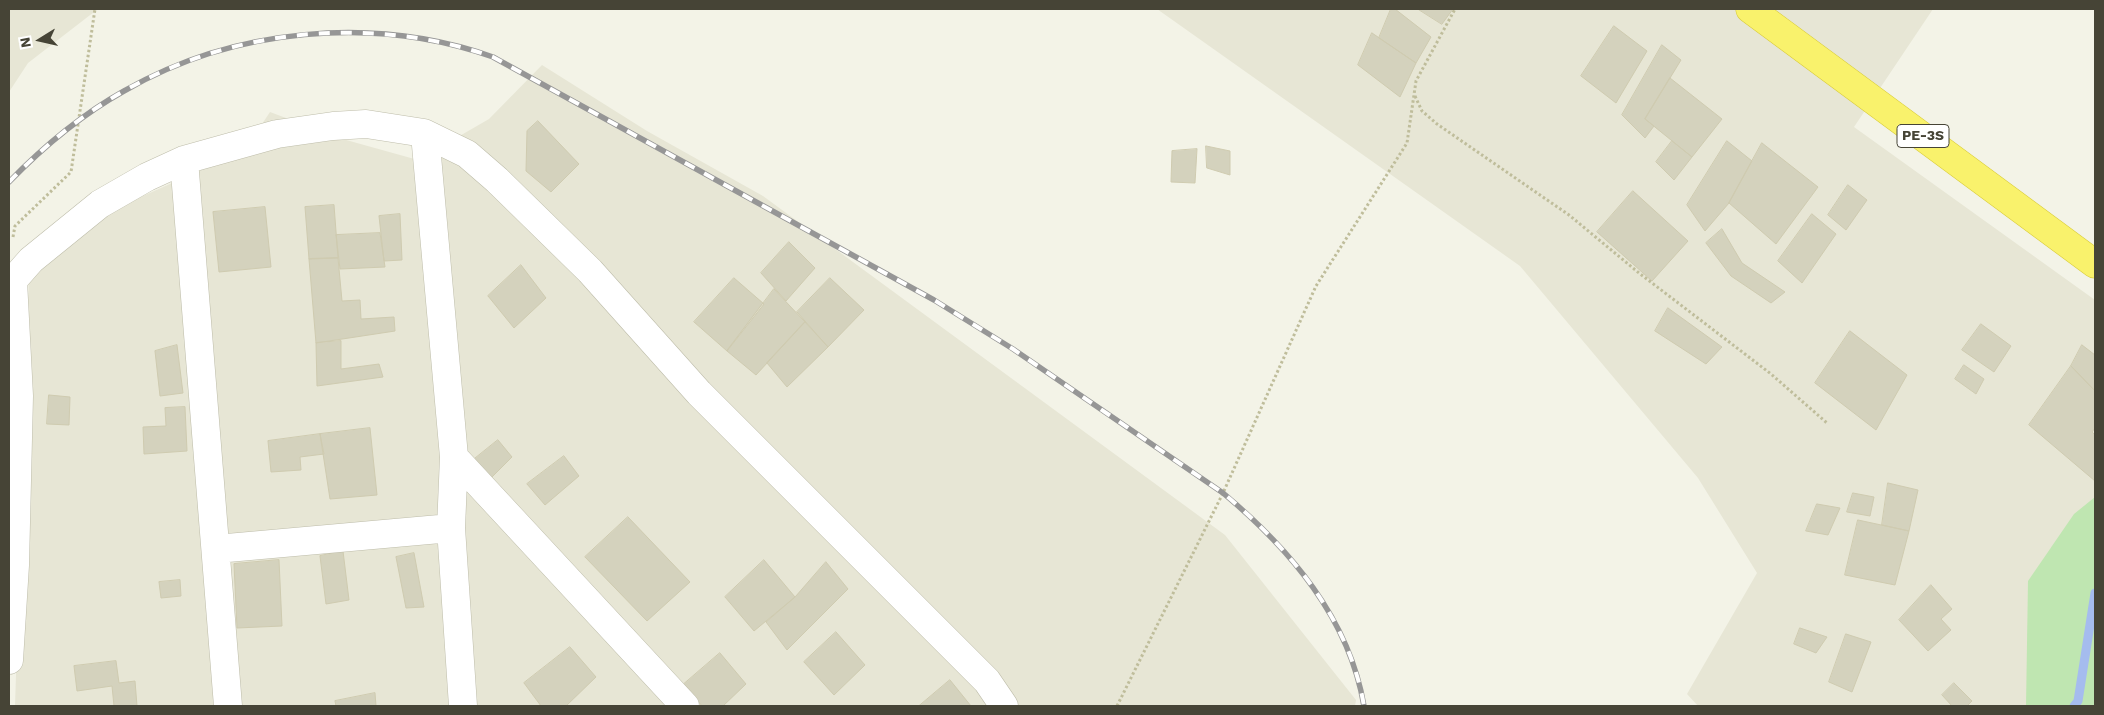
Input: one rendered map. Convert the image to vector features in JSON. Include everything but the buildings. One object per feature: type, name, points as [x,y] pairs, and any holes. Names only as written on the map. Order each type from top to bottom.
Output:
[{"type":"highway","name":"PE-3S","points":[[1750,9],[2095,264]]},
{"type":"street","points":[[9,660],[15,565],[19,396],[11,283],[31,260],[100,204],[147,177],[184,160],[277,134],[333,126],[366,124],[425,134],[467,154],[497,180],[590,271],[699,393],[987,681],[1004,706]]},
{"type":"street","points":[[425,134],[454,457],[451,528],[464,706]]},
{"type":"street","points":[[184,160],[228,706]]},
{"type":"street","points":[[454,457],[685,706]]},
{"type":"street","points":[[216,549],[451,528]]},
{"type":"path","points":[[12,244],[14,226],[71,172],[95,9]]},
{"type":"path","points":[[1117,706],[1223,492],[1316,286],[1407,143],[1416,81],[1421,68],[1455,9]]},
{"type":"path","points":[[1414,95],[1422,111],[1437,124],[1569,215],[1640,273],[1771,374],[1827,424]]},
{"type":"shaded area","points":[[9,9],[95,9],[94,12],[28,63],[9,92]]},
{"type":"shaded area","points":[[1157,9],[1933,9],[1854,127],[2095,300],[2095,546],[2053,706],[1698,706],[1687,694],[1757,573],[1698,478],[1520,266]]},
{"type":"shaded area","points":[[542,65],[647,131],[763,196],[1225,535],[1356,700],[1355,706],[15,706],[29,271],[107,212],[244,151],[270,112],[339,138],[418,160],[489,119]]},
{"type":"green space","points":[[2095,497],[2095,706],[2026,706],[2028,581],[2074,514]]},
{"type":"waterway","points":[[2074,706],[2078,701],[2095,593]]},
{"type":"railway","points":[[9,182],[63,132],[108,100],[166,70],[211,53],[257,41],[305,35],[353,33],[400,36],[447,44],[493,57],[934,300],[1013,349],[1223,493],[1271,538],[1313,588],[1345,643],[1356,674],[1364,706]]}]
